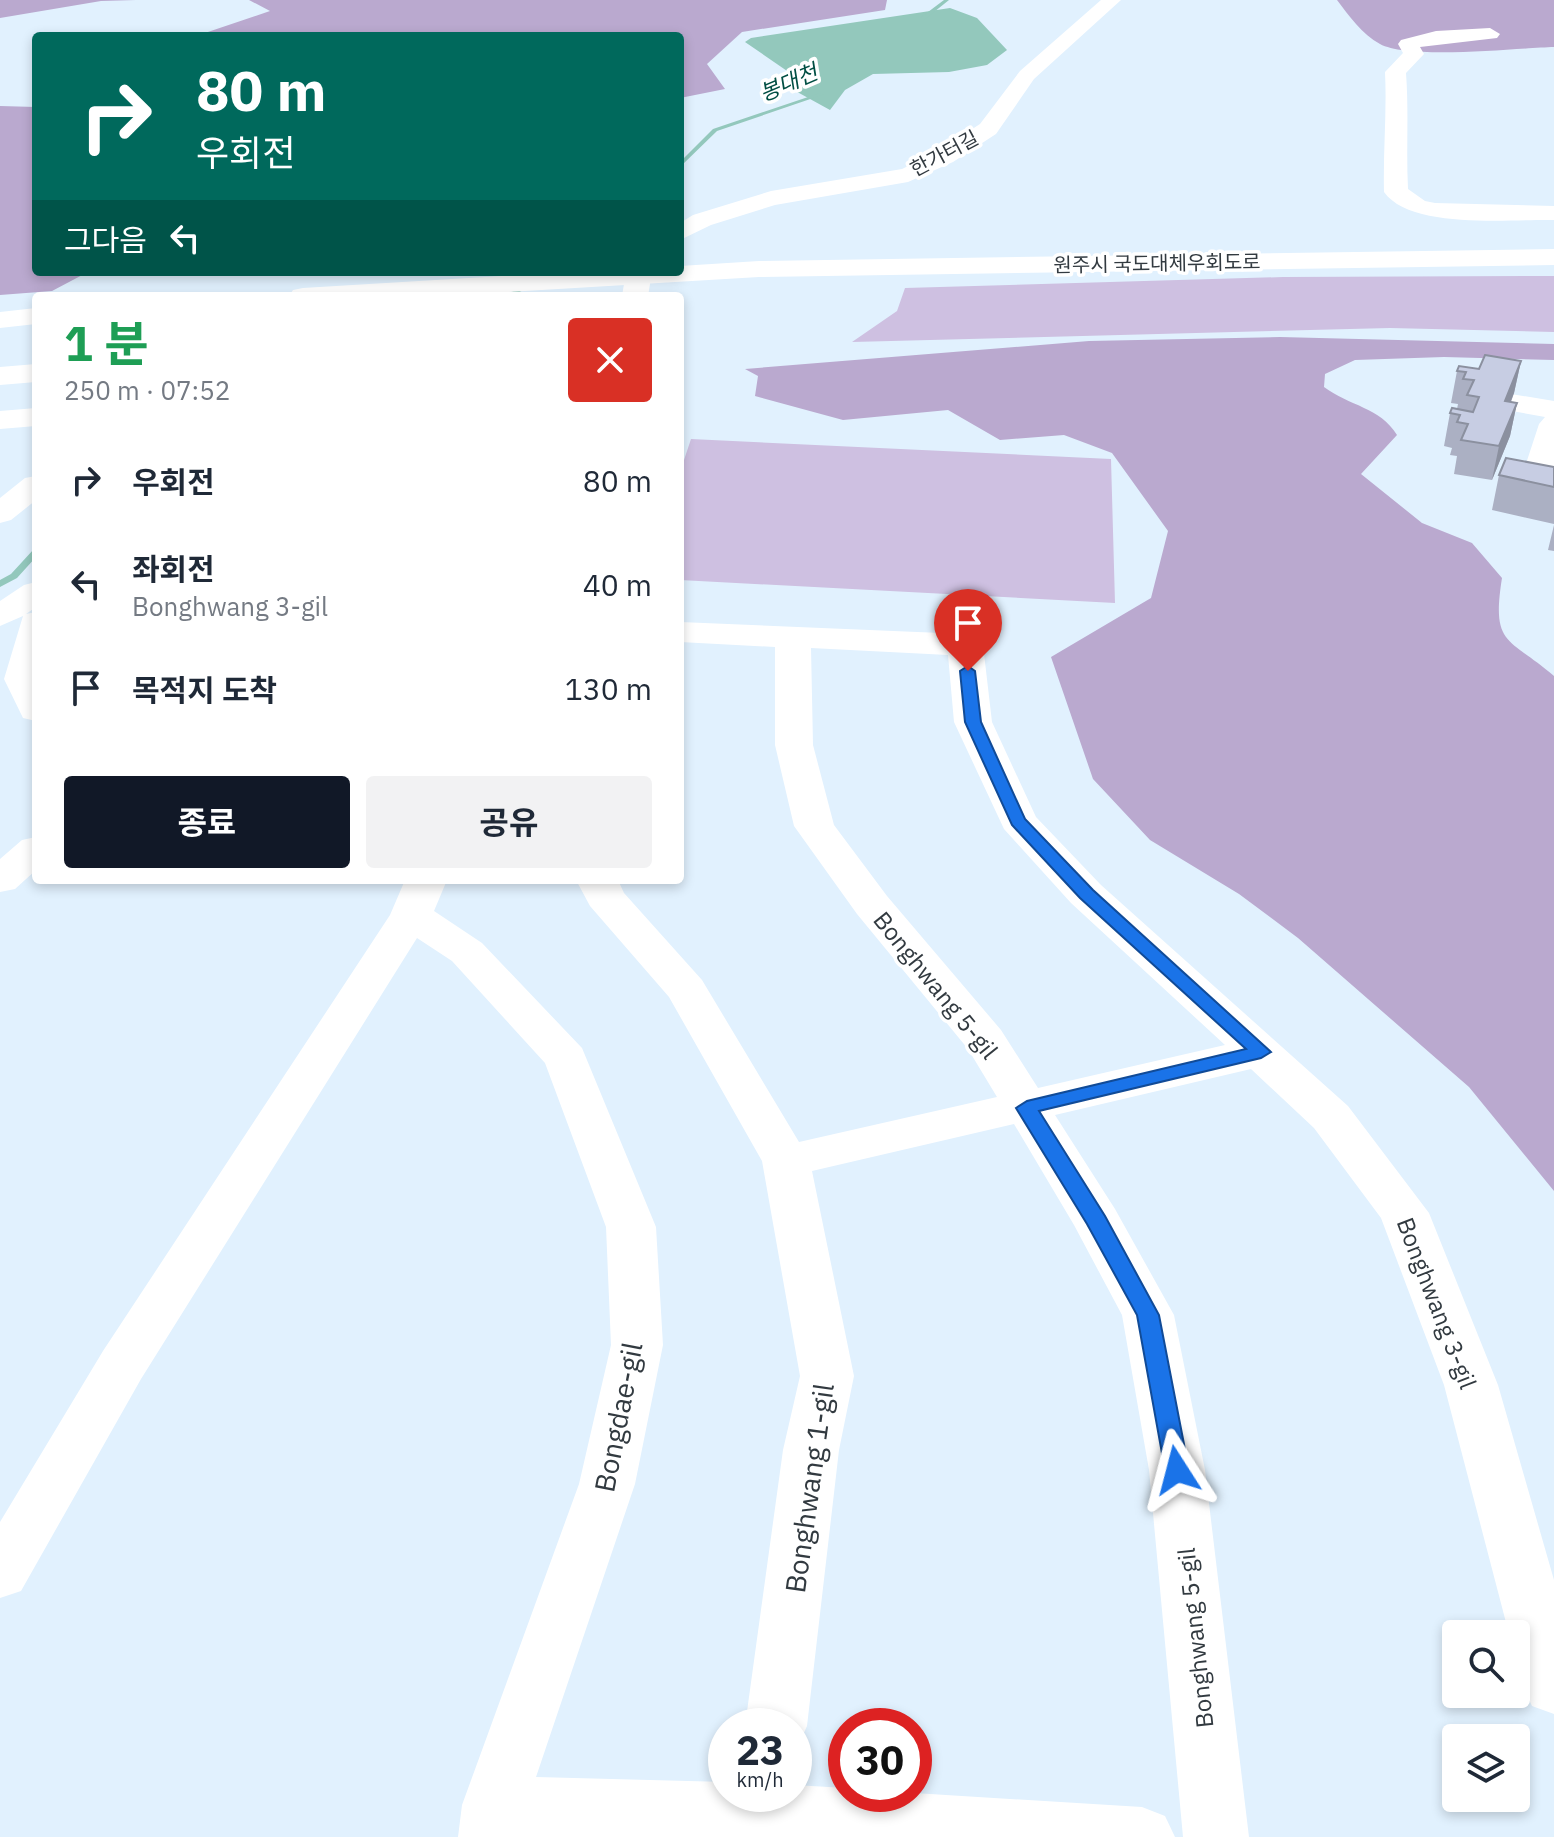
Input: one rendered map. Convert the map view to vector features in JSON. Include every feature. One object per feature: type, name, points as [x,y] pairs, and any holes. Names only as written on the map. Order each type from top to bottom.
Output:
[{"type":"highway","name":"원주시 국도대체우회도로","points":[[760,274],[1554,257]]},
{"type":"highway","name":"원주시 국도대체우회도로","points":[[760,274],[1554,271]]},
{"type":"highway","points":[[386,292],[760,274]]},
{"type":"highway","points":[[537,292],[760,274]]},
{"type":"highway","points":[[0,320],[32,316]]},
{"type":"highway","points":[[0,330],[32,327]]},
{"type":"street","name":"한가터길","points":[[684,231],[702,220],[771,198],[908,175],[945,157],[988,129],[1027,75],[1112,0]]},
{"type":"street","points":[[1490,34],[1436,37],[1408,44],[1414,54],[1395,72],[1398,113],[1394,133],[1396,192],[1417,206],[1435,210],[1554,213]]},
{"type":"street","points":[[0,376],[32,373]]},
{"type":"street","points":[[1511,403],[1554,410]]},
{"type":"street","points":[[3,420],[32,417]]},
{"type":"street","points":[[1554,424],[1536,482],[1554,485]]},
{"type":"street","points":[[0,513],[32,488]]},
{"type":"street","points":[[0,616],[32,595]]},
{"type":"street","points":[[684,632],[793,637]]},
{"type":"street","name":"Bonghwang 3-gil","points":[[793,637],[965,645],[973,722],[1018,821],[1097,904],[1331,1117],[1404,1213],[1471,1385],[1554,1687]]},
{"type":"street","name":"Bonghwang 5-gil","points":[[793,637],[794,745],[814,826],[872,905],[985,1040],[1097,1221],[1148,1315],[1177,1470],[1216,1837]]},
{"type":"street","points":[[32,638],[22,679],[32,701]]},
{"type":"street","points":[[0,880],[32,852]]},
{"type":"street","name":"Bonghwang 1-gil","points":[[599,884],[605,897],[687,990],[786,1161],[827,1376],[811,1450],[778,1708]]},
{"type":"street","points":[[0,1574],[122,1365],[419,898]]},
{"type":"street","name":"Bongdae-gil","points":[[419,898],[566,1058],[631,1227],[637,1345],[607,1484],[492,1821]]},
{"type":"street","points":[[786,1161],[1261,1052]]},
{"type":"street","points":[[492,1821],[767,1815],[1142,1837]]},
{"type":"shaded area","points":[[0,0],[136,0],[101,1],[0,18]]},
{"type":"shaded area","points":[[249,0],[887,0],[885,10],[742,32],[707,64],[725,89],[684,97],[684,32],[208,32],[270,11]]},
{"type":"shaded area","points":[[1337,0],[1554,0],[1554,47],[1438,52],[1394,49],[1367,35]]},
{"type":"shaded area","points":[[950,8],[977,18],[1007,50],[987,65],[949,72],[873,74],[845,90],[830,110],[790,88],[806,84],[745,42],[751,38]]},
{"type":"shaded area","points":[[0,106],[32,107],[32,276],[80,276],[52,291],[0,295]]},
{"type":"shaded area","points":[[1554,276],[1554,332],[1390,328],[852,342],[897,311],[905,288],[1283,277]]},
{"type":"shaded area","points":[[1280,337],[1554,344],[1554,360],[1444,357],[1355,360],[1325,374],[1324,387],[1382,418],[1390,426],[1397,435],[1361,474],[1422,523],[1472,543],[1502,578],[1499,617],[1507,638],[1554,676],[1554,1191],[1469,1087],[1298,938],[1239,894],[1150,840],[1093,779],[1051,657],[1151,598],[1168,531],[1112,453],[1064,435],[1000,440],[948,410],[843,420],[755,396],[758,376],[745,369],[1089,341]]},
{"type":"shaded area","points":[[691,439],[1111,459],[1115,603],[684,580],[684,460]]},
{"type":"building","points":[[1485,355],[1521,361],[1505,401],[1517,403],[1499,446],[1461,440],[1468,424],[1457,422],[1460,415],[1450,413],[1452,408],[1473,412],[1479,397],[1467,395],[1474,380],[1463,379],[1466,372],[1457,371],[1459,366],[1479,369]]},
{"type":"building","points":[[1506,458],[1554,467],[1554,487],[1499,475]]},
{"type":"waterway","name":"봉대천","points":[[922,19],[947,0]]},
{"type":"waterway","name":"봉대천","points":[[684,161],[715,130],[822,94]]},
{"type":"waterway","name":"봉대천","points":[[515,292],[529,286]]},
{"type":"waterway","name":"봉대천","points":[[0,584],[14,576],[32,556]]},
{"type":"route","points":[[968,671],[973,722],[1018,821],[1086,894],[1182,984],[1261,1052],[1027,1108],[1097,1221],[1148,1315],[1177,1470]]}]
